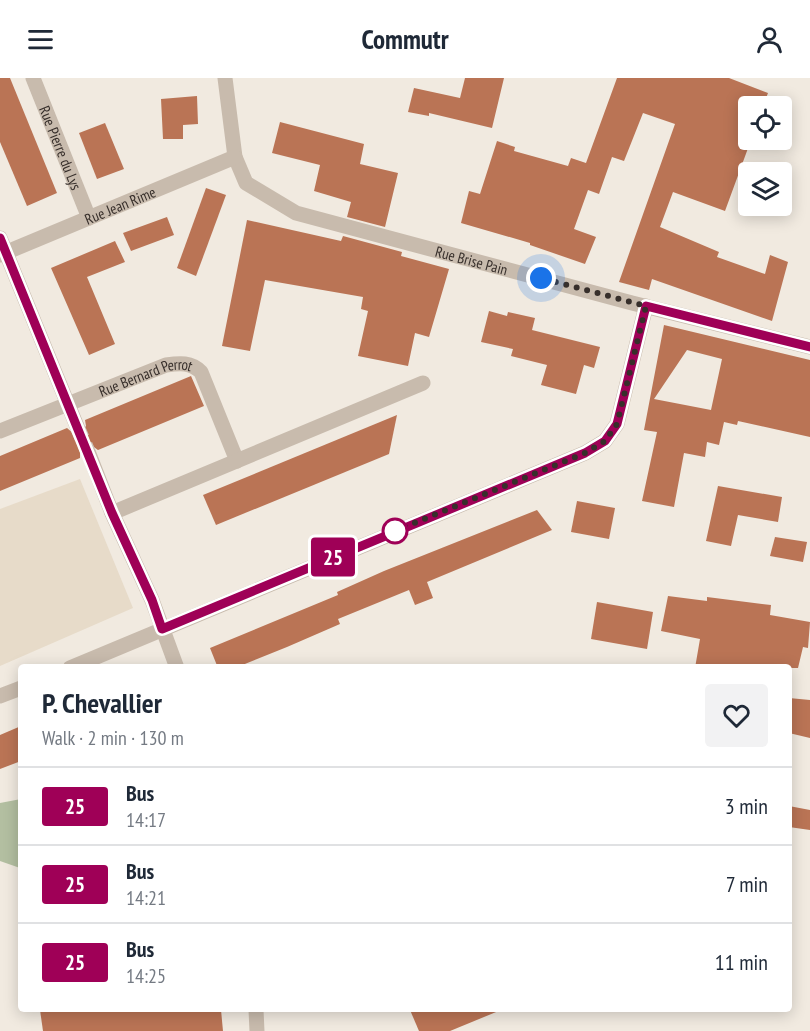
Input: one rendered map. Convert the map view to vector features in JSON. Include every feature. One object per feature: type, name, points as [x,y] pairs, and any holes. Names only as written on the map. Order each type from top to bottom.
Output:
[{"type":"street","name":"Rue Pierre du Lys","points":[[33,78],[89,218]]},
{"type":"street","name":"Rue Brise Pain","points":[[225,78],[235,157],[246,183],[296,213],[810,347]]},
{"type":"street","name":"Rue Jean Rime","points":[[2,248],[89,218],[235,157]]},
{"type":"street","points":[[2,248],[76,424]]},
{"type":"street","points":[[79,664],[585,453],[605,441],[617,424],[646,306]]},
{"type":"street","name":"Rue Bernard Perrot","points":[[0,430],[166,365],[185,363],[196,367],[201,372],[237,461]]},
{"type":"street","points":[[112,513],[423,383]]},
{"type":"street","points":[[89,454],[112,513],[152,600],[175,664]]},
{"type":"street","points":[[0,696],[18,689]]},
{"type":"street","points":[[256,1012],[257,1031]]},
{"type":"green space","points":[[18,800],[18,867],[0,861],[0,803]]},
{"type":"shaded area","points":[[80,479],[133,608],[0,666],[0,509]]},
{"type":"building","points":[[0,78],[10,78],[57,193],[27,206],[0,142]]},
{"type":"building","points":[[465,78],[504,78],[492,128],[429,113],[429,116],[408,112],[414,88],[460,98]]},
{"type":"building","points":[[617,78],[729,78],[768,93],[767,96],[738,96],[738,150],[747,150],[743,162],[738,162],[738,176],[725,211],[673,192],[660,227],[719,252],[717,257],[765,274],[770,255],[788,262],[772,321],[652,279],[649,290],[619,282],[675,124],[643,113],[624,161],[612,157],[599,194],[588,190],[574,229],[596,237],[585,264],[530,245],[530,243],[461,223],[469,191],[480,194],[497,141],[515,147],[514,151],[568,166],[571,158],[586,163]]},
{"type":"building","points":[[197,96],[198,124],[183,125],[183,139],[163,139],[161,99]]},
{"type":"building","points":[[280,122],[364,144],[360,164],[398,173],[385,227],[347,217],[351,202],[314,191],[320,165],[272,153]]},
{"type":"building","points":[[105,123],[124,169],[97,179],[79,133]]},
{"type":"building","points":[[206,188],[226,195],[196,276],[177,268]]},
{"type":"building","points":[[167,217],[174,235],[131,251],[123,233]]},
{"type":"building","points":[[247,220],[341,241],[343,236],[402,252],[401,256],[449,269],[429,337],[415,333],[408,366],[358,356],[368,311],[361,309],[363,297],[265,280],[250,351],[222,346]]},
{"type":"building","points":[[115,241],[125,262],[87,277],[115,344],[89,355],[51,268]]},
{"type":"building","points":[[489,311],[507,316],[508,312],[535,318],[532,330],[600,347],[594,368],[584,365],[576,394],[541,385],[547,365],[511,356],[513,349],[481,342]]},
{"type":"building","points":[[664,325],[810,360],[810,437],[738,421],[737,425],[724,422],[719,445],[707,442],[705,457],[684,453],[674,507],[642,501],[657,432],[644,430]],"holes":[[[687,350],[722,359],[711,410],[654,399]]]},
{"type":"building","points":[[191,376],[204,406],[98,450],[91,445],[85,445],[80,452],[80,458],[0,491],[0,456],[67,428],[74,434],[80,433],[86,426],[85,420]]},
{"type":"building","points":[[397,415],[389,454],[216,525],[203,495]]},
{"type":"building","points":[[718,486],[782,497],[778,522],[738,515],[731,546],[706,541]]},
{"type":"building","points":[[577,501],[615,508],[609,539],[571,532]]},
{"type":"building","points":[[537,510],[552,530],[427,582],[433,598],[415,605],[409,590],[338,619],[340,624],[245,664],[216,664],[210,648],[338,595],[337,592]]},
{"type":"building","points":[[775,537],[807,542],[803,562],[770,556]]},
{"type":"building","points":[[668,596],[707,601],[707,597],[771,605],[770,615],[810,622],[808,648],[803,647],[798,668],[792,668],[792,664],[696,664],[700,639],[661,631]]},
{"type":"building","points":[[597,602],[653,612],[647,649],[591,639]]},
{"type":"building","points":[[792,698],[810,700],[810,738],[792,734]]},
{"type":"building","points":[[18,727],[18,762],[0,769],[0,735]]},
{"type":"building","points":[[792,807],[810,810],[810,830],[792,827]]},
{"type":"building","points":[[40,1012],[221,1012],[223,1031],[43,1031]]},
{"type":"building","points":[[411,1012],[496,1012],[450,1031],[419,1031]]},
{"type":"tunnel","points":[[76,424],[89,454]]},
{"type":"bus line","name":"25","points":[[0,238],[112,513],[152,600],[162,629],[585,453],[605,441],[617,424],[624,402],[646,306],[810,347]]},
{"type":"route","points":[[395,531],[585,453],[605,441],[617,424],[646,306],[541,278]]}]
